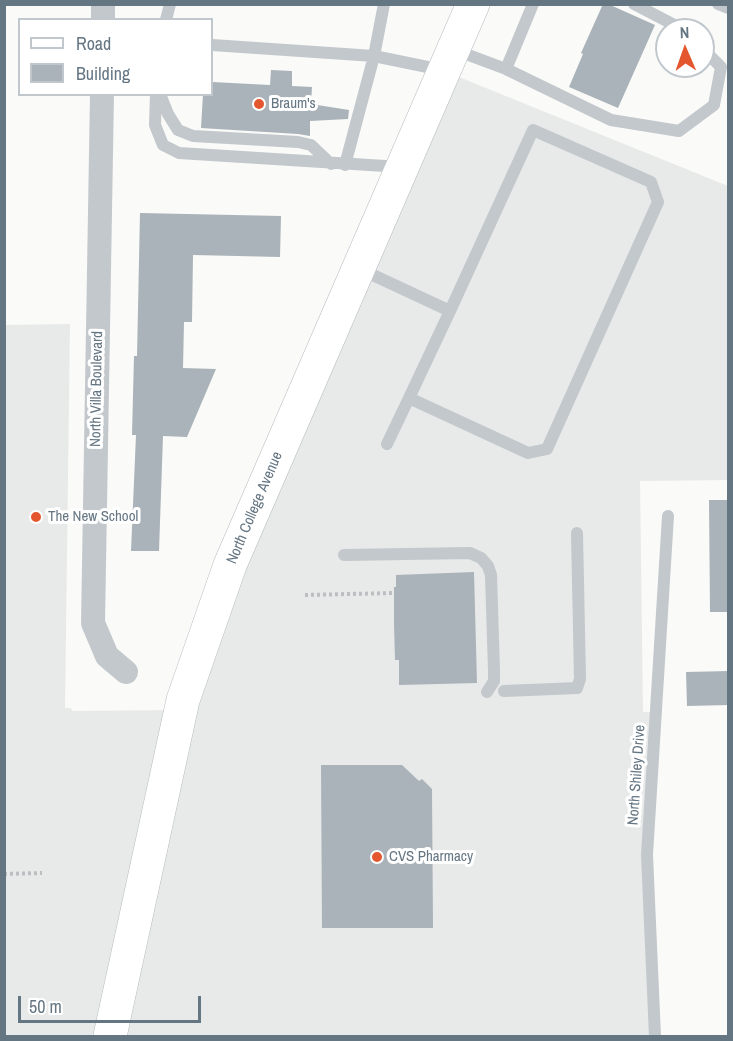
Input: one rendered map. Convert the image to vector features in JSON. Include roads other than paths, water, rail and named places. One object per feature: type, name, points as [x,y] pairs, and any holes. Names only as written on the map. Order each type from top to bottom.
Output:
[{"type":"main road","name":"North College Avenue","points":[[110,1036],[183,700],[230,565],[473,4]]},
{"type":"street","name":"North Villa Boulevard","points":[[102,96],[93,623],[107,656],[126,672]]},
{"type":"lane","points":[[345,165],[374,56],[384,4]]},
{"type":"lane","points":[[506,69],[533,4]]},
{"type":"lane","points":[[633,4],[660,18]]},
{"type":"lane","points":[[718,4],[729,9]]},
{"type":"lane","points":[[213,45],[449,60],[506,69],[611,120],[679,131],[714,105],[721,67],[715,61]]},
{"type":"lane","points":[[158,96],[155,125],[163,145],[179,153],[403,167]]},
{"type":"lane","points":[[159,96],[178,130],[193,136],[298,142],[311,145],[331,164]]},
{"type":"lane","points":[[387,444],[533,130],[651,182],[658,202],[547,449],[528,453],[409,398]]},
{"type":"lane","points":[[359,269],[450,311]]},
{"type":"lane","name":"North Shiley Drive","points":[[655,1036],[647,855],[668,516]]},
{"type":"lane","points":[[504,691],[577,688],[580,679],[577,533]]},
{"type":"lane","points":[[344,555],[470,553],[481,558],[491,574],[495,671],[494,681],[487,692]]},
{"type":"place","name":"Braum's","points":[[259,104]]},
{"type":"place","name":"The New School","points":[[36,517]]},
{"type":"place","name":"CVS Pharmacy","points":[[377,857]]}]
